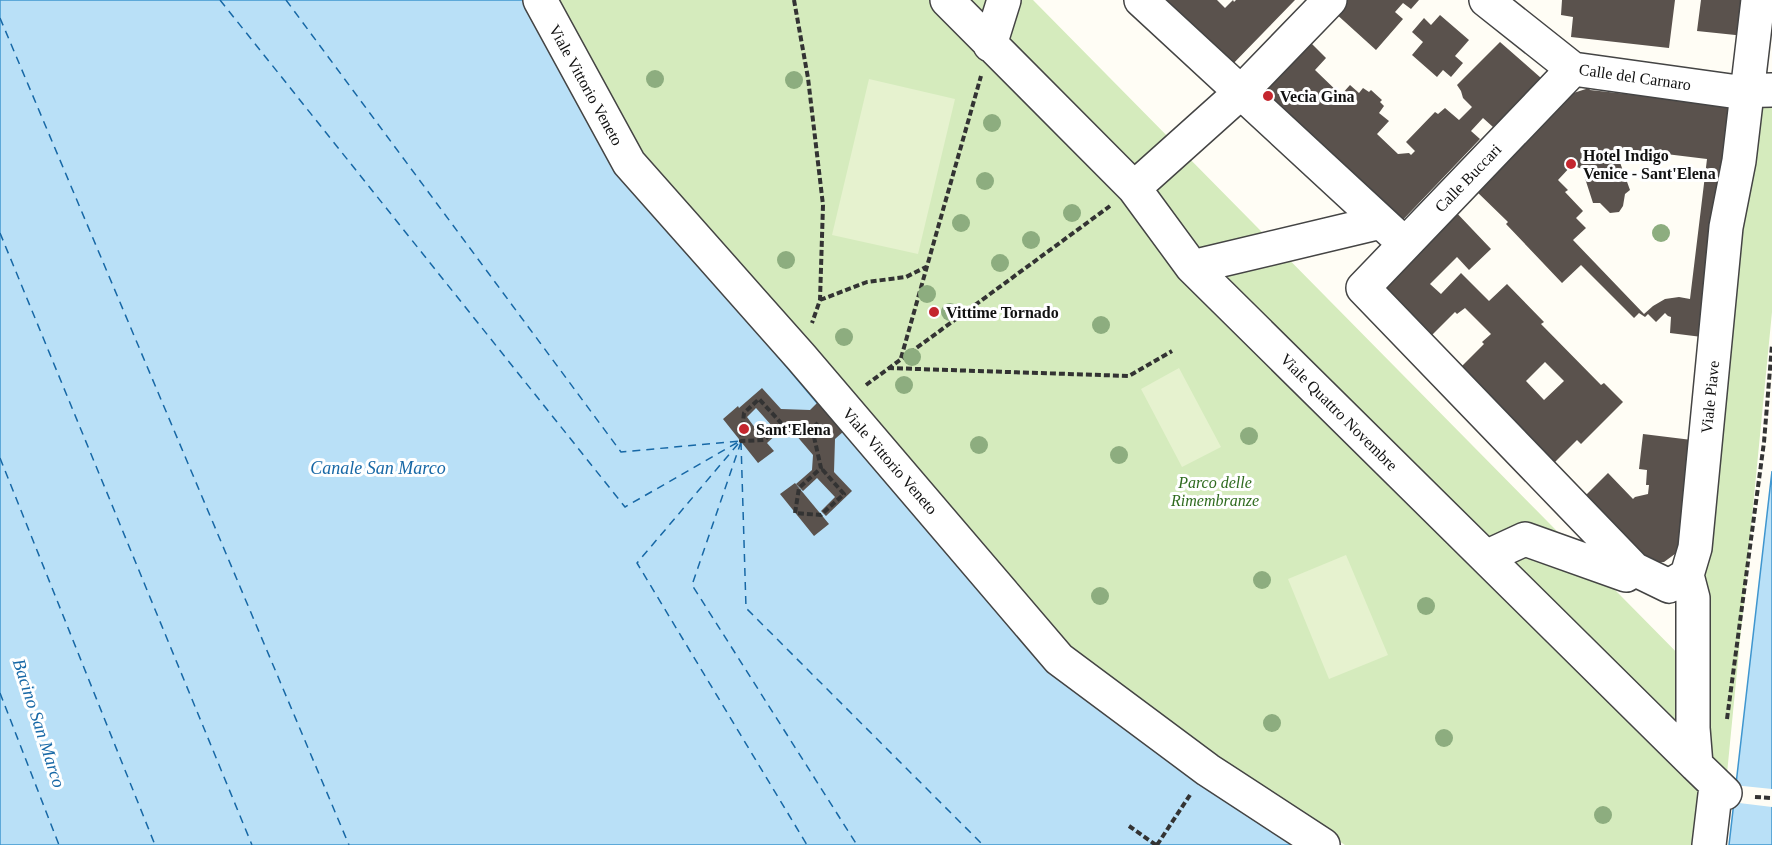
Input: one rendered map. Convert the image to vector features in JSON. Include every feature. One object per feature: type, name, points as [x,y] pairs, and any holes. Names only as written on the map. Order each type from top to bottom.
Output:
[{"type":"street","name":"Viale Vittorio Veneto","points":[[540,0],[629,163],[801,357],[831,413],[1059,659],[1208,770],[1323,845]]},
{"type":"street","name":"Viale Quattro Novembre","points":[[946,0],[1134,188],[1192,267],[1485,557],[1722,785]]},
{"type":"street","points":[[990,45],[1004,0]]},
{"type":"street","points":[[1141,0],[1393,233]]},
{"type":"street","points":[[1134,188],[1240,93],[1330,0]]},
{"type":"street","name":"Calle del Carnaro","points":[[1486,0],[1573,69],[1731,91],[1760,90]]},
{"type":"street","name":"Viale Piave","points":[[1709,845],[1722,785],[1693,728],[1693,598],[1687,575],[1695,548],[1726,227],[1739,161],[1760,90],[1758,0]]},
{"type":"street","name":"Calle Buccari","points":[[1573,69],[1393,233],[1363,288],[1634,569]]},
{"type":"street","points":[[1192,267],[1393,233]]},
{"type":"street","points":[[1485,557],[1525,539],[1626,575],[1634,569],[1669,586],[1687,575]]},
{"type":"path","points":[[794,0],[808,78],[823,205],[820,300],[801,357]]},
{"type":"path","points":[[900,358],[990,45]]},
{"type":"path","points":[[782,424],[764,440],[741,441],[744,413],[759,399],[782,424],[812,428],[900,358],[1134,188]]},
{"type":"path","points":[[820,300],[867,282],[906,277],[926,267]]},
{"type":"path","points":[[1726,725],[1764,442],[1772,345]]},
{"type":"path","points":[[888,368],[1130,376],[1172,351]]},
{"type":"path","points":[[812,428],[821,468],[844,494],[821,515],[795,513],[799,488],[821,468]]},
{"type":"path","points":[[1722,785],[1772,798]]},
{"type":"path","points":[[1129,826],[1156,845],[1194,789]]},
{"type":"green space","name":"Parco delle Rimembranze","points":[[555,0],[1033,0],[1695,671],[1738,106],[1772,103],[1772,312],[1726,784],[1715,845],[1345,845],[1215,760],[1068,649],[642,154]]},
{"type":"green space","points":[[869,79],[955,99],[918,254],[832,235]]},
{"type":"green space","points":[[1179,368],[1221,447],[1182,467],[1141,389]]},
{"type":"green space","points":[[1346,555],[1388,655],[1329,679],[1288,579]]},
{"type":"water","name":"Canale San Marco","points":[[0,0],[527,0],[622,171],[817,403],[1049,667],[1299,845],[0,845]]},
{"type":"water","points":[[1772,471],[1772,845],[1729,845]]},
{"type":"pier","points":[[1733,785],[1772,789],[1772,807],[1731,802]]},
{"type":"building","points":[[1163,0],[1217,0],[1225,8],[1233,0],[1234,2],[1236,0],[1295,0],[1227,70]]},
{"type":"building","points":[[1346,0],[1419,0],[1411,9],[1403,3],[1395,12],[1403,19],[1376,50],[1334,12]]},
{"type":"building","points":[[1562,0],[1675,0],[1669,48],[1571,37],[1573,17],[1561,15]]},
{"type":"building","points":[[1701,0],[1749,0],[1745,36],[1697,31]]},
{"type":"building","points":[[1440,15],[1469,40],[1455,56],[1463,63],[1451,77],[1443,70],[1437,77],[1412,55],[1423,42],[1412,32],[1424,18],[1431,25]]},
{"type":"building","points":[[1307,39],[1326,58],[1315,70],[1341,95],[1350,85],[1359,93],[1363,88],[1369,92],[1371,90],[1382,100],[1380,102],[1384,106],[1379,113],[1389,121],[1377,134],[1398,154],[1409,153],[1411,155],[1415,151],[1406,142],[1435,112],[1438,114],[1445,108],[1459,120],[1472,107],[1463,98],[1457,85],[1500,42],[1541,78],[1493,127],[1483,118],[1471,131],[1480,139],[1398,225],[1260,87]]},
{"type":"building","points":[[1589,88],[1590,90],[1738,106],[1710,338],[1670,333],[1671,317],[1665,313],[1656,322],[1648,314],[1645,317],[1639,313],[1634,318],[1581,265],[1562,283],[1506,224],[1508,222],[1473,188],[1561,97]],"holes":[[[1625,149],[1707,159],[1690,299],[1679,297],[1665,299],[1644,314],[1573,240],[1586,228],[1576,218],[1583,211],[1565,192],[1568,190],[1558,180],[1572,165],[1582,169],[1593,203],[1600,203],[1610,213],[1619,212],[1623,206],[1625,194],[1630,190],[1618,157]]]},
{"type":"building","points":[[1452,208],[1491,249],[1469,270],[1457,257],[1430,284],[1441,294],[1461,273],[1489,301],[1507,284],[1544,322],[1541,324],[1601,385],[1604,383],[1623,402],[1581,444],[1577,440],[1548,469],[1455,373],[1491,334],[1465,308],[1457,314],[1455,312],[1425,342],[1373,289]],"holes":[[[1545,362],[1564,381],[1544,400],[1526,381]]]},
{"type":"building","points":[[762,388],[781,409],[810,410],[817,403],[844,431],[835,439],[834,472],[852,491],[826,516],[821,511],[835,497],[817,478],[803,491],[796,484],[812,470],[813,455],[795,434],[779,432],[767,443],[774,451],[758,463],[723,419],[738,406],[739,408]],"holes":[[[756,408],[772,426],[761,436],[747,417]]]},
{"type":"building","points":[[1643,434],[1700,441],[1679,551],[1664,562],[1646,562],[1579,502],[1608,473],[1633,499],[1648,494],[1647,470],[1639,469]]},
{"type":"building","name":"Sant'Elena","points":[[795,483],[829,524],[814,536],[780,494]]},
{"type":"ferry route","points":[[220,0],[625,507],[740,441]]},
{"type":"ferry route","points":[[286,0],[621,452],[740,441]]},
{"type":"ferry route","points":[[0,18],[349,845]]},
{"type":"ferry route","points":[[0,233],[252,845]]},
{"type":"ferry route","points":[[741,442],[746,608],[983,845]]},
{"type":"ferry route","points":[[741,442],[692,585],[857,845]]},
{"type":"ferry route","points":[[738,444],[637,563],[807,845]]},
{"type":"ferry route","points":[[0,458],[155,845]]},
{"type":"ferry route","points":[[0,693],[59,845]]},
{"type":"place","name":"Vecia Gina","points":[[1268,96]]},
{"type":"place","name":"Hotel Indigo Venice - Sant'Elena","points":[[1571,164]]},
{"type":"place","name":"Vittime Tornado","points":[[934,312]]},
{"type":"place","name":"Sant'Elena","points":[[744,429]]},
{"type":"water label","name":"Bacino San Marco","points":[[39,723]]}]
